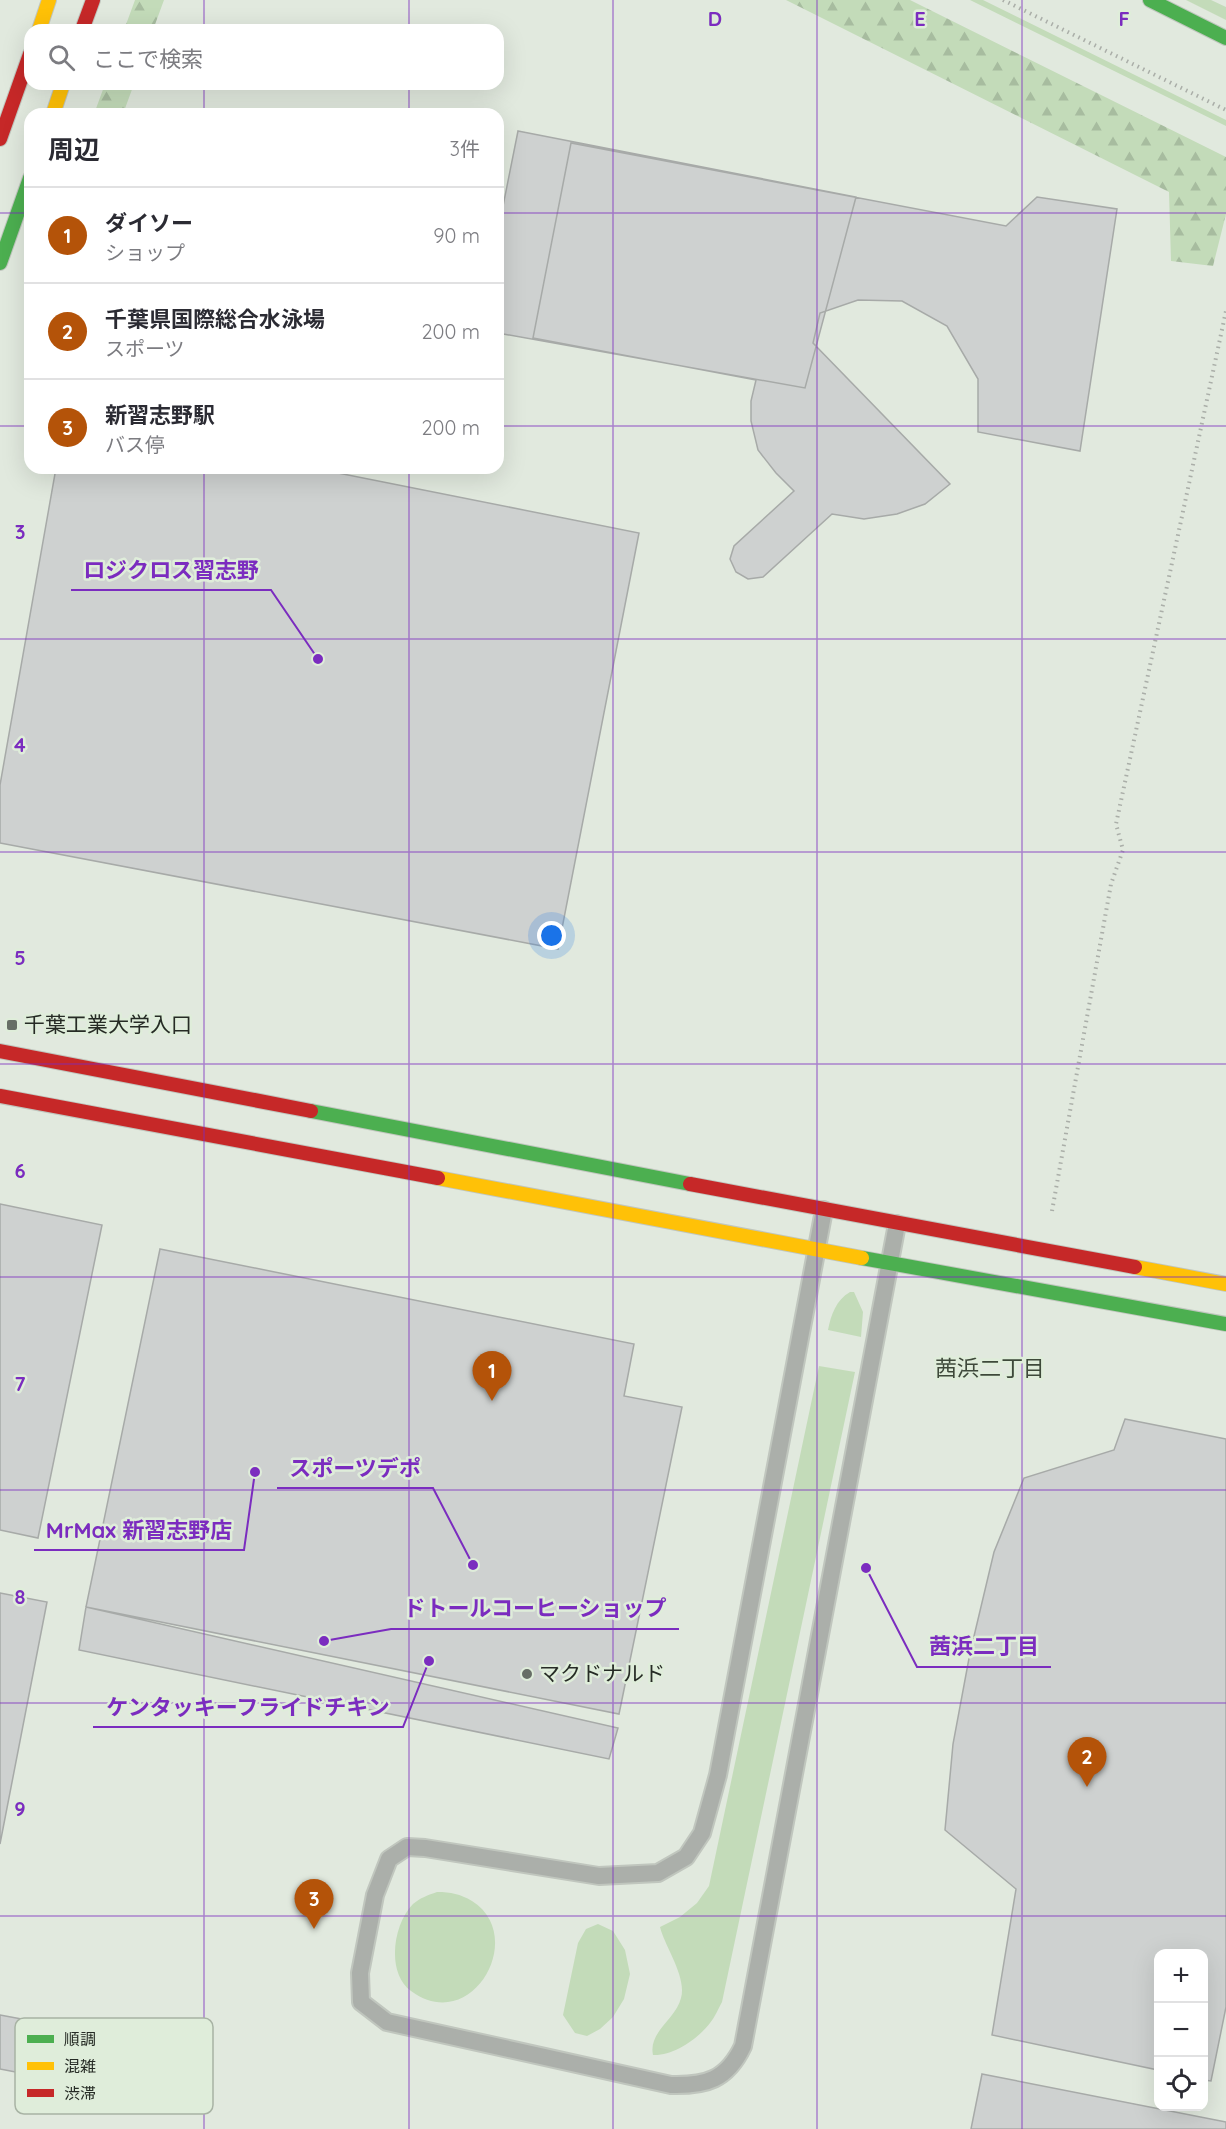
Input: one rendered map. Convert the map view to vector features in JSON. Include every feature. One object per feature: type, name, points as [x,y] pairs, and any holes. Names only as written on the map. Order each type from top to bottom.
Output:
[{"type":"street","points":[[41,24],[49,0]]},
{"type":"street","points":[[84,24],[93,0]]},
{"type":"street","points":[[1150,0],[1226,38]]},
{"type":"street","points":[[0,139],[24,71]]},
{"type":"street","points":[[55,108],[61,90]]},
{"type":"street","points":[[0,263],[24,195]]},
{"type":"street","points":[[0,1051],[897,1224],[1226,1284]]},
{"type":"street","points":[[0,1096],[890,1263],[1226,1323]]},
{"type":"lane","points":[[824,1210],[718,1775],[702,1833],[686,1857],[658,1873],[599,1876],[407,1847],[389,1859],[375,1894],[360,1973],[361,2002],[387,2022],[671,2085],[695,2086],[713,2080],[736,2060],[743,2046],[897,1224]]},
{"type":"path","points":[[1003,0],[1226,110]]},
{"type":"path","points":[[1052,1211],[1111,884],[1123,850],[1116,824],[1226,311]]},
{"type":"green space","points":[[135,0],[164,0],[155,24],[126,24]]},
{"type":"green space","points":[[786,0],[910,0],[1226,157],[1226,214],[1213,266],[1171,261],[1169,192]]},
{"type":"green space","points":[[970,0],[983,0],[1226,120],[1226,126]]},
{"type":"green space","points":[[1186,0],[1211,0],[1226,7],[1226,20]]},
{"type":"green space","points":[[103,90],[132,90],[125,108],[96,108]]},
{"type":"green space","points":[[850,1292],[854,1292],[863,1312],[861,1337],[828,1330],[835,1308]]},
{"type":"green space","points":[[819,1366],[855,1372],[722,2002],[715,2016],[699,2035],[677,2050],[653,2055],[658,2032],[678,2006],[682,1990],[678,1972],[660,1927],[680,1917],[697,1903],[709,1886]]},
{"type":"green space","points":[[437,1892],[455,1894],[472,1901],[488,1917],[495,1936],[493,1957],[485,1976],[472,1992],[454,2001],[433,2001],[411,1991],[403,1983],[395,1961],[397,1936],[406,1913],[418,1900]]},
{"type":"green space","points":[[598,1924],[613,1931],[625,1950],[630,1974],[624,1999],[613,2017],[600,2029],[587,2036],[575,2033],[563,2015],[578,1943],[586,1929]]},
{"type":"building","points":[[518,131],[856,197],[805,388],[504,334],[504,201]]},
{"type":"building","points":[[571,143],[1006,226],[1037,197],[1117,209],[1080,451],[978,432],[978,379],[947,326],[902,301],[858,300],[820,313],[813,343],[950,484],[925,504],[897,514],[864,519],[832,514],[763,577],[748,579],[736,572],[730,559],[734,546],[794,491],[758,450],[751,421],[751,401],[756,380],[533,338]]},
{"type":"building","points":[[55,474],[343,474],[639,533],[558,949],[0,843],[0,785]]},
{"type":"building","points":[[0,1204],[102,1225],[38,1538],[0,1530]]},
{"type":"building","points":[[160,1249],[634,1344],[624,1396],[682,1407],[619,1714],[86,1607]]},
{"type":"building","points":[[1125,1419],[1226,1439],[1226,2007],[1211,2081],[1208,2081],[1208,1949],[1154,1949],[1154,2069],[992,2035],[1016,1889],[945,1830],[953,1744],[970,1653],[994,1552],[1024,1478],[1114,1450]]},
{"type":"building","points":[[0,1593],[47,1602],[0,1844]]},
{"type":"building","points":[[86,1607],[618,1728],[609,1759],[79,1650]]},
{"type":"building","points":[[0,2015],[16,2018],[15,2072],[0,2069]]},
{"type":"building","points":[[982,2074],[1154,2108],[1154,2111],[1170,2111],[1226,2122],[1226,2129],[971,2129]]},
{"type":"traffic: fast","points":[[1150,0],[1226,38]]},
{"type":"traffic: fast","points":[[0,263],[24,195]]},
{"type":"traffic: fast","points":[[311,1111],[690,1184]]},
{"type":"traffic: fast","points":[[862,1258],[1226,1324]]},
{"type":"traffic: slow","points":[[41,24],[49,0]]},
{"type":"traffic: slow","points":[[55,108],[61,90]]},
{"type":"traffic: slow","points":[[438,1178],[862,1258]]},
{"type":"traffic: slow","points":[[1135,1267],[1226,1284]]},
{"type":"traffic: jam","points":[[84,24],[93,0]]},
{"type":"traffic: jam","points":[[0,139],[24,71]]},
{"type":"traffic: jam","points":[[0,1051],[311,1111]]},
{"type":"traffic: jam","points":[[0,1096],[438,1178]]},
{"type":"traffic: jam","points":[[690,1184],[1135,1267]]},
{"type":"place","name":"ロジクロス習志野","points":[[318,659]]},
{"type":"place","name":"千葉工業大学入口","points":[[12,1025]]},
{"type":"place","name":"ダイソー","points":[[492,1401]]},
{"type":"place","name":"MrMax 新習志野店","points":[[255,1472]]},
{"type":"place","name":"スポーツデポ","points":[[473,1565]]},
{"type":"place","name":"茜浜二丁目","points":[[866,1568]]},
{"type":"place","name":"ドトールコーヒーショップ","points":[[324,1641]]},
{"type":"place","name":"ケンタッキーフライドチキン","points":[[429,1661]]},
{"type":"place","name":"マクドナルド","points":[[527,1674]]},
{"type":"place","name":"千葉県国際総合水泳場","points":[[1087,1787]]},
{"type":"place","name":"新習志野駅","points":[[314,1929]]},
{"type":"district","name":"茜浜二丁目","points":[[990,1368]]}]
